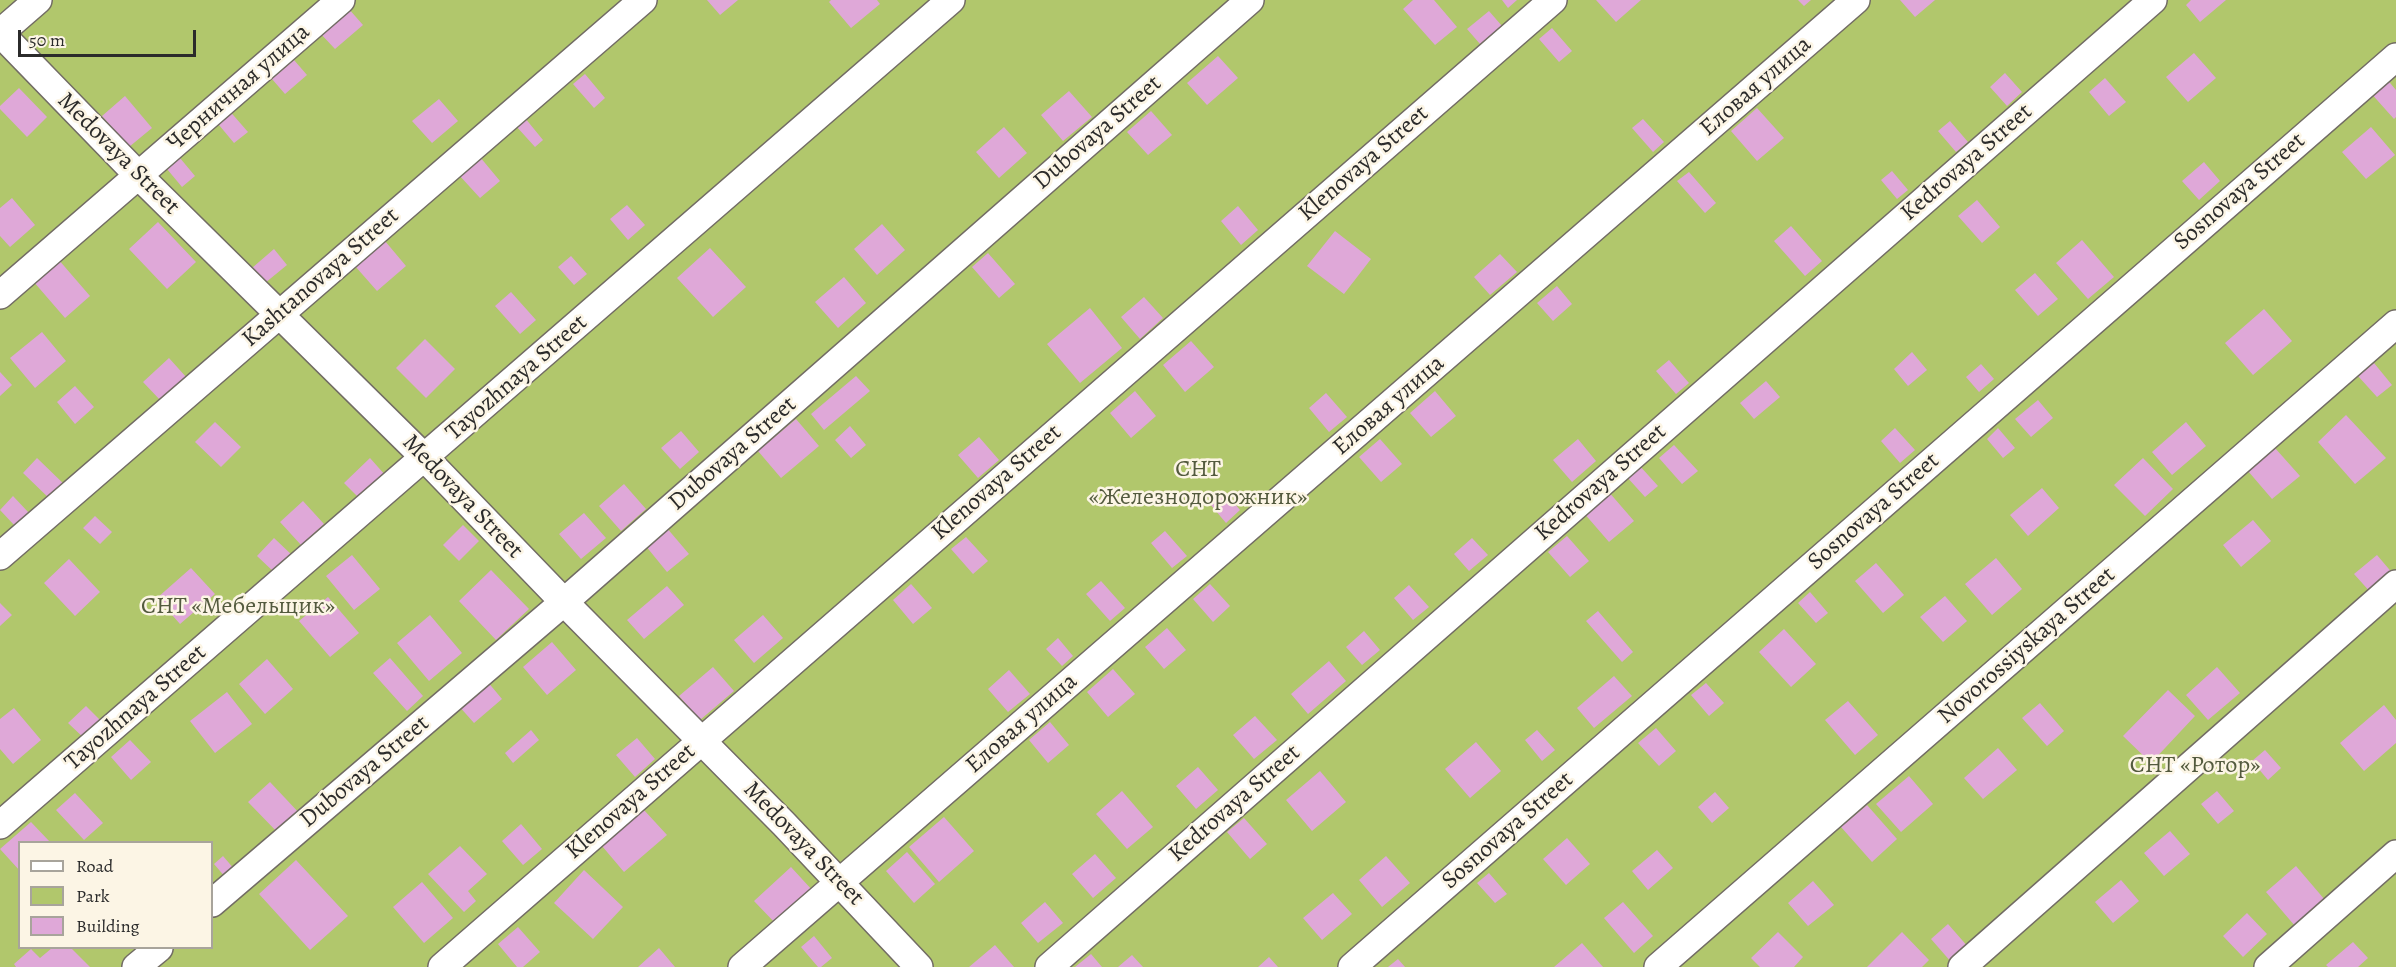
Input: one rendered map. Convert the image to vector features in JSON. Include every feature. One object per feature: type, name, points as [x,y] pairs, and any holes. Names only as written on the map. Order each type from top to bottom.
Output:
[{"type":"street","points":[[0,33],[38,0]]},
{"type":"street","name":"Черничная улица","points":[[0,295],[340,0]]},
{"type":"street","name":"Kashtanovaya Street","points":[[0,556],[643,0]]},
{"type":"street","name":"Tayozhnaya Street","points":[[0,825],[951,0]]},
{"type":"street","name":"Dubovaya Street","points":[[213,902],[564,602],[1250,0]]},
{"type":"street","name":"Klenovaya Street","points":[[442,967],[1553,0]]},
{"type":"street","name":"Еловая улица","points":[[742,967],[1856,0]]},
{"type":"street","name":"Kedrovaya Street","points":[[1049,967],[2153,0]]},
{"type":"street","name":"Medovaya Street","points":[[0,33],[138,176],[425,458],[840,882],[919,967]]},
{"type":"street","name":"Sosnovaya Street","points":[[1352,967],[2396,57]]},
{"type":"street","name":"Novorossiyskaya Street","points":[[1658,967],[2396,324]]},
{"type":"street","points":[[1962,967],[2396,584]]},
{"type":"street","points":[[2268,967],[2396,854]]},
{"type":"street","points":[[136,967],[158,949]]},
{"type":"green space","name":"СНТ «Железнодорожник»","points":[[0,0],[2396,0],[2396,967],[0,967]]},
{"type":"building","points":[[707,0],[738,0],[720,15]]},
{"type":"building","points":[[831,0],[877,0],[880,4],[851,28],[829,2]]},
{"type":"building","points":[[1413,0],[1434,0],[1457,27],[1435,45],[1403,9]]},
{"type":"building","points":[[1502,0],[1517,0],[1508,8]]},
{"type":"building","points":[[1596,0],[1641,0],[1616,22]]},
{"type":"building","points":[[1798,0],[1811,0],[1804,6]]},
{"type":"building","points":[[1900,0],[1935,0],[1915,17]]},
{"type":"building","points":[[2191,0],[2226,0],[2200,22],[2186,5]]},
{"type":"building","points":[[348,8],[363,25],[335,49],[319,32]]},
{"type":"building","points":[[1489,11],[1502,26],[1480,44],[1467,29]]},
{"type":"building","points":[[1552,28],[1572,51],[1559,62],[1539,39]]},
{"type":"building","points":[[2194,53],[2216,78],[2188,102],[2166,77]]},
{"type":"building","points":[[1218,56],[1238,78],[1207,105],[1187,83]]},
{"type":"building","points":[[294,60],[307,75],[285,94],[272,79]]},
{"type":"building","points":[[2005,73],[2022,92],[2007,106],[1990,87]]},
{"type":"building","points":[[585,74],[605,98],[594,108],[573,84]]},
{"type":"building","points":[[2385,77],[2396,90],[2396,117],[2394,119],[2369,91]]},
{"type":"building","points":[[2105,78],[2126,102],[2109,116],[2089,92]]},
{"type":"building","points":[[19,88],[47,117],[27,137],[0,109],[0,106]]},
{"type":"building","points":[[1069,91],[1092,117],[1063,141],[1041,115]]},
{"type":"building","points":[[125,96],[152,128],[129,147],[102,116]]},
{"type":"building","points":[[439,99],[458,121],[432,143],[412,121]]},
{"type":"building","points":[[227,108],[248,132],[234,143],[214,119]]},
{"type":"building","points":[[1757,108],[1784,138],[1757,161],[1731,131]]},
{"type":"building","points":[[1151,111],[1172,135],[1148,155],[1127,132]]},
{"type":"building","points":[[525,118],[543,140],[535,147],[516,126]]},
{"type":"building","points":[[1643,119],[1664,142],[1653,152],[1632,128]]},
{"type":"building","points":[[1950,121],[1968,142],[1956,152],[1938,131]]},
{"type":"building","points":[[1004,127],[1027,153],[999,178],[976,152]]},
{"type":"building","points":[[2371,127],[2395,155],[2366,179],[2342,152]]},
{"type":"building","points":[[175,152],[195,176],[182,187],[162,163]]},
{"type":"building","points":[[480,157],[500,181],[480,198],[459,175]]},
{"type":"building","points":[[2204,162],[2220,181],[2199,200],[2182,181]]},
{"type":"building","points":[[1892,171],[1908,190],[1897,199],[1881,180]]},
{"type":"building","points":[[1689,172],[1716,203],[1705,213],[1677,181]]},
{"type":"building","points":[[12,198],[35,225],[10,247],[0,236],[0,208]]},
{"type":"building","points":[[1977,200],[2000,227],[1982,243],[1958,216]]},
{"type":"building","points":[[627,205],[645,225],[628,240],[610,219]]},
{"type":"building","points":[[1238,206],[1258,230],[1241,245],[1221,221]]},
{"type":"building","points":[[158,222],[196,262],[167,289],[129,249]]},
{"type":"building","points":[[882,224],[905,250],[877,275],[854,249]]},
{"type":"building","points":[[1791,226],[1822,261],[1805,276],[1774,241]]},
{"type":"building","points":[[1335,231],[1371,259],[1344,294],[1307,266]]},
{"type":"building","points":[[2082,240],[2114,277],[2088,299],[2056,263]]},
{"type":"building","points":[[385,241],[406,266],[377,291],[355,266]]},
{"type":"building","points":[[710,248],[746,287],[713,317],[677,278]]},
{"type":"building","points":[[274,249],[287,265],[265,283],[252,268]]},
{"type":"building","points":[[988,253],[1015,284],[999,298],[972,267]]},
{"type":"building","points":[[1500,254],[1517,272],[1490,295],[1474,277]]},
{"type":"building","points":[[571,256],[587,274],[574,285],[558,267]]},
{"type":"building","points":[[58,259],[90,296],[65,318],[33,281]]},
{"type":"building","points":[[2035,273],[2058,299],[2038,316],[2015,290]]},
{"type":"building","points":[[844,277],[866,303],[838,328],[815,302]]},
{"type":"building","points":[[1557,286],[1572,304],[1553,321],[1537,303]]},
{"type":"building","points":[[511,292],[536,320],[520,334],[495,306]]},
{"type":"building","points":[[1144,297],[1163,318],[1140,339],[1121,317]]},
{"type":"building","points":[[1090,308],[1122,348],[1080,383],[1047,344]]},
{"type":"building","points":[[2264,309],[2292,341],[2253,375],[2225,343]]},
{"type":"building","points":[[42,332],[66,361],[35,388],[10,358]]},
{"type":"building","points":[[425,339],[455,369],[426,398],[396,368]]},
{"type":"building","points":[[1191,341],[1214,367],[1185,392],[1163,365]]},
{"type":"building","points":[[1912,352],[1927,370],[1908,386],[1894,369]]},
{"type":"building","points":[[169,358],[187,378],[161,401],[143,382]]},
{"type":"building","points":[[1669,360],[1689,383],[1676,394],[1656,371]]},
{"type":"building","points":[[2374,363],[2392,385],[2377,397],[2358,376]]},
{"type":"building","points":[[1981,364],[1994,379],[1979,392],[1966,377]]},
{"type":"building","points":[[0,372],[12,385],[0,396]]},
{"type":"building","points":[[856,376],[870,391],[824,430],[811,414]]},
{"type":"building","points":[[1766,381],[1780,397],[1754,419],[1740,403]]},
{"type":"building","points":[[75,386],[94,407],[75,424],[57,402]]},
{"type":"building","points":[[1135,391],[1156,416],[1131,438],[1110,413]]},
{"type":"building","points":[[1435,391],[1456,416],[1431,437],[1410,413]]},
{"type":"building","points":[[1326,393],[1347,417],[1329,432],[1309,408]]},
{"type":"building","points":[[2038,400],[2053,418],[2031,437],[2015,419]]},
{"type":"building","points":[[2346,415],[2386,458],[2355,484],[2318,442]]},
{"type":"building","points":[[796,419],[819,446],[781,478],[758,451]]},
{"type":"building","points":[[215,422],[241,447],[221,467],[195,442]]},
{"type":"building","points":[[2186,422],[2206,446],[2172,475],[2152,452]]},
{"type":"building","points":[[850,426],[866,445],[851,458],[835,440]]},
{"type":"building","points":[[1895,428],[1915,450],[1900,463],[1881,441]]},
{"type":"building","points":[[1998,428],[2015,448],[2003,458],[1987,439]]},
{"type":"building","points":[[681,431],[699,452],[680,469],[661,448]]},
{"type":"building","points":[[979,437],[999,460],[978,478],[958,455]]},
{"type":"building","points":[[1380,439],[1402,464],[1381,482],[1359,457]]},
{"type":"building","points":[[1578,439],[1596,461],[1572,482],[1553,460]]},
{"type":"building","points":[[1674,445],[1698,471],[1682,484],[1659,458]]},
{"type":"building","points":[[2275,448],[2300,476],[2272,499],[2248,471]]},
{"type":"building","points":[[37,458],[67,487],[53,502],[23,473]]},
{"type":"building","points":[[370,458],[386,476],[361,500],[344,483]]},
{"type":"building","points":[[2143,458],[2173,489],[2145,516],[2114,485]]},
{"type":"building","points":[[1639,465],[1658,486],[1645,497],[1626,476]]},
{"type":"building","points":[[624,484],[646,509],[621,531],[599,506]]},
{"type":"building","points":[[2042,488],[2059,508],[2028,536],[2010,515]]},
{"type":"building","points":[[1608,491],[1634,521],[1609,542],[1583,512]]},
{"type":"building","points":[[1225,492],[1240,510],[1226,523],[1210,504]]},
{"type":"building","points":[[13,496],[29,513],[15,526],[0,510]]},
{"type":"building","points":[[303,501],[324,524],[301,545],[280,522]]},
{"type":"building","points":[[584,513],[606,538],[581,559],[559,534]]},
{"type":"building","points":[[95,516],[112,532],[100,544],[83,528]]},
{"type":"building","points":[[2253,520],[2271,541],[2241,567],[2223,545]]},
{"type":"building","points":[[463,525],[479,541],[459,561],[443,545]]},
{"type":"building","points":[[666,527],[689,554],[667,572],[645,545]]},
{"type":"building","points":[[1165,531],[1187,556],[1172,568],[1151,543]]},
{"type":"building","points":[[1567,536],[1589,561],[1570,577],[1548,552]]},
{"type":"building","points":[[966,537],[988,561],[973,574],[951,549]]},
{"type":"building","points":[[274,538],[293,556],[276,574],[257,556]]},
{"type":"building","points":[[1472,538],[1488,555],[1469,571],[1454,554]]},
{"type":"building","points":[[352,555],[380,589],[354,610],[326,576]]},
{"type":"building","points":[[2377,555],[2394,575],[2372,594],[2354,574]]},
{"type":"building","points":[[1996,558],[2022,589],[1992,615],[1965,584]]},
{"type":"building","points":[[69,559],[100,592],[75,616],[44,583]]},
{"type":"building","points":[[1876,563],[1904,595],[1883,613],[1855,581]]},
{"type":"building","points":[[191,568],[215,594],[180,624],[157,598]]},
{"type":"building","points":[[491,570],[529,609],[496,640],[459,601]]},
{"type":"building","points":[[1101,581],[1125,608],[1110,621],[1086,594]]},
{"type":"building","points":[[911,584],[932,608],[913,624],[893,600]]},
{"type":"building","points":[[1210,584],[1230,606],[1213,622],[1193,599]]},
{"type":"building","points":[[1409,585],[1429,607],[1413,620],[1394,598]]},
{"type":"building","points":[[667,586],[684,605],[644,639],[627,620]]},
{"type":"building","points":[[1810,592],[1828,613],[1816,623],[1798,603]]},
{"type":"building","points":[[1945,596],[1967,621],[1943,642],[1920,617]]},
{"type":"building","points":[[328,597],[359,633],[330,657],[299,621]]},
{"type":"building","points":[[0,603],[12,615],[0,626]]},
{"type":"building","points":[[1598,611],[1633,652],[1622,662],[1586,621]]},
{"type":"building","points":[[430,615],[462,653],[429,681],[397,643]]},
{"type":"building","points":[[763,615],[783,638],[754,663],[734,640]]},
{"type":"building","points":[[1167,628],[1186,650],[1164,669],[1145,647]]},
{"type":"building","points":[[1784,629],[1816,664],[1791,687],[1759,652]]},
{"type":"building","points":[[1364,631],[1380,650],[1362,665],[1346,647]]},
{"type":"building","points":[[1058,638],[1073,656],[1062,666],[1046,649]]},
{"type":"building","points":[[552,642],[576,670],[547,695],[523,667]]},
{"type":"building","points":[[390,658],[423,696],[407,711],[373,673]]},
{"type":"building","points":[[267,659],[293,689],[265,714],[239,684]]},
{"type":"building","points":[[1329,661],[1346,681],[1308,714],[1291,694]]},
{"type":"building","points":[[713,667],[734,691],[700,720],[679,696]]},
{"type":"building","points":[[2217,667],[2240,693],[2208,720],[2186,695]]},
{"type":"building","points":[[1113,669],[1135,694],[1108,717],[1087,692]]},
{"type":"building","points":[[1009,670],[1030,694],[1008,712],[988,689]]},
{"type":"building","points":[[1614,676],[1632,696],[1594,728],[1577,708]]},
{"type":"building","points":[[487,681],[502,699],[474,723],[458,705]]},
{"type":"building","points":[[1706,683],[1724,703],[1709,716],[1691,695]]},
{"type":"building","points":[[2168,690],[2195,716],[2151,763],[2123,736]]},
{"type":"building","points":[[227,692],[252,724],[215,753],[190,721]]},
{"type":"building","points":[[1848,701],[1878,735],[1855,755],[1825,720]]},
{"type":"building","points":[[2040,703],[2064,731],[2047,746],[2022,718]]},
{"type":"building","points":[[2384,705],[2396,720],[2396,743],[2364,771],[2340,743]]},
{"type":"building","points":[[86,706],[103,723],[86,740],[68,723]]},
{"type":"building","points":[[14,708],[41,740],[13,764],[0,749],[0,719]]},
{"type":"building","points":[[1255,716],[1277,740],[1254,759],[1233,735]]},
{"type":"building","points":[[1050,722],[1069,745],[1048,763],[1029,740]]},
{"type":"building","points":[[1656,728],[1676,751],[1659,766],[1638,743]]},
{"type":"building","points":[[531,730],[539,740],[513,763],[505,753]]},
{"type":"building","points":[[1537,730],[1555,750],[1542,761],[1525,740]]},
{"type":"building","points":[[637,738],[655,759],[635,777],[616,755]]},
{"type":"building","points":[[130,740],[151,762],[131,780],[111,757]]},
{"type":"building","points":[[1476,742],[1501,771],[1470,798],[1445,769]]},
{"type":"building","points":[[1998,748],[2017,770],[1983,799],[1964,778]]},
{"type":"building","points":[[2265,750],[2281,768],[2268,780],[2252,761]]},
{"type":"building","points":[[1198,767],[1218,790],[1196,809],[1176,786]]},
{"type":"building","points":[[1320,771],[1346,802],[1312,831],[1286,800]]},
{"type":"building","points":[[1909,776],[1933,804],[1901,832],[1876,804]]},
{"type":"building","points":[[270,782],[301,815],[280,835],[248,802]]},
{"type":"building","points":[[1122,791],[1153,827],[1127,849],[1096,814]]},
{"type":"building","points":[[2217,791],[2234,811],[2218,824],[2201,804]]},
{"type":"building","points":[[1715,792],[1729,808],[1712,823],[1698,807]]},
{"type":"building","points":[[75,793],[103,823],[84,840],[56,810]]},
{"type":"building","points":[[1867,805],[1897,839],[1872,862],[1841,827]]},
{"type":"building","points":[[644,810],[667,835],[624,872],[602,846]]},
{"type":"building","points":[[944,817],[974,851],[939,882],[909,847]]},
{"type":"building","points":[[1244,818],[1267,844],[1250,859],[1227,832]]},
{"type":"building","points":[[31,822],[49,841],[18,841],[18,869],[0,849]]},
{"type":"building","points":[[521,824],[542,849],[523,865],[502,841]]},
{"type":"building","points":[[2170,831],[2190,854],[2164,876],[2144,853]]},
{"type":"building","points":[[1567,838],[1590,864],[1566,885],[1543,859]]},
{"type":"building","points":[[460,846],[487,874],[468,891],[476,901],[464,912],[428,874]]},
{"type":"building","points":[[1657,850],[1673,868],[1648,890],[1632,871]]},
{"type":"building","points":[[907,852],[935,884],[914,903],[886,871]]},
{"type":"building","points":[[1095,854],[1116,878],[1093,898],[1072,874]]},
{"type":"building","points":[[223,856],[235,870],[226,878],[214,864]]},
{"type":"building","points":[[1386,856],[1410,883],[1382,907],[1359,880]]},
{"type":"building","points":[[296,860],[348,916],[310,950],[259,894]]},
{"type":"building","points":[[2296,866],[2325,900],[2295,926],[2266,892]]},
{"type":"building","points":[[791,867],[813,891],[777,925],[754,901]]},
{"type":"building","points":[[584,870],[623,907],[593,939],[554,903]]},
{"type":"building","points":[[1489,873],[1507,894],[1495,903],[1477,883]]},
{"type":"building","points":[[2121,880],[2139,901],[2113,923],[2095,902]]},
{"type":"building","points":[[1813,881],[1834,905],[1808,926],[1788,903]]},
{"type":"building","points":[[422,882],[453,918],[424,943],[393,907]]},
{"type":"building","points":[[1333,893],[1352,914],[1322,940],[1303,918]]},
{"type":"building","points":[[1045,902],[1063,923],[1038,943],[1021,923]]},
{"type":"building","points":[[1623,902],[1653,936],[1634,953],[1604,918]]},
{"type":"building","points":[[2247,913],[2267,934],[2243,957],[2223,936]]},
{"type":"building","points":[[1948,924],[1969,948],[1952,963],[1931,939]]},
{"type":"building","points":[[518,927],[540,952],[523,967],[517,967],[498,944]]},
{"type":"building","points":[[1778,932],[1803,957],[1794,967],[1760,967],[1751,958]]},
{"type":"building","points":[[1902,932],[1929,960],[1922,967],[1867,967]]},
{"type":"building","points":[[814,936],[832,958],[821,967],[818,967],[801,947]]},
{"type":"building","points":[[2353,942],[2368,958],[2358,967],[2328,967],[2326,965]]},
{"type":"building","points":[[1582,943],[1603,967],[1554,967]]},
{"type":"building","points":[[995,945],[1014,967],[969,967]]},
{"type":"building","points":[[659,948],[675,967],[638,967]]},
{"type":"building","points":[[31,949],[40,958],[51,949],[72,949],[90,967],[16,967],[14,964]]},
{"type":"building","points":[[1091,954],[1102,967],[1075,967]]},
{"type":"building","points":[[1132,955],[1143,967],[1118,967]]},
{"type":"building","points":[[1269,957],[1278,967],[1258,967]]},
{"type":"building","points":[[1398,959],[1405,967],[1388,967]]},
{"type":"park label","name":"СНТ «Мебельщик»","points":[[238,607]]},
{"type":"park label","name":"СНТ «Ротор»","points":[[2195,766]]}]
